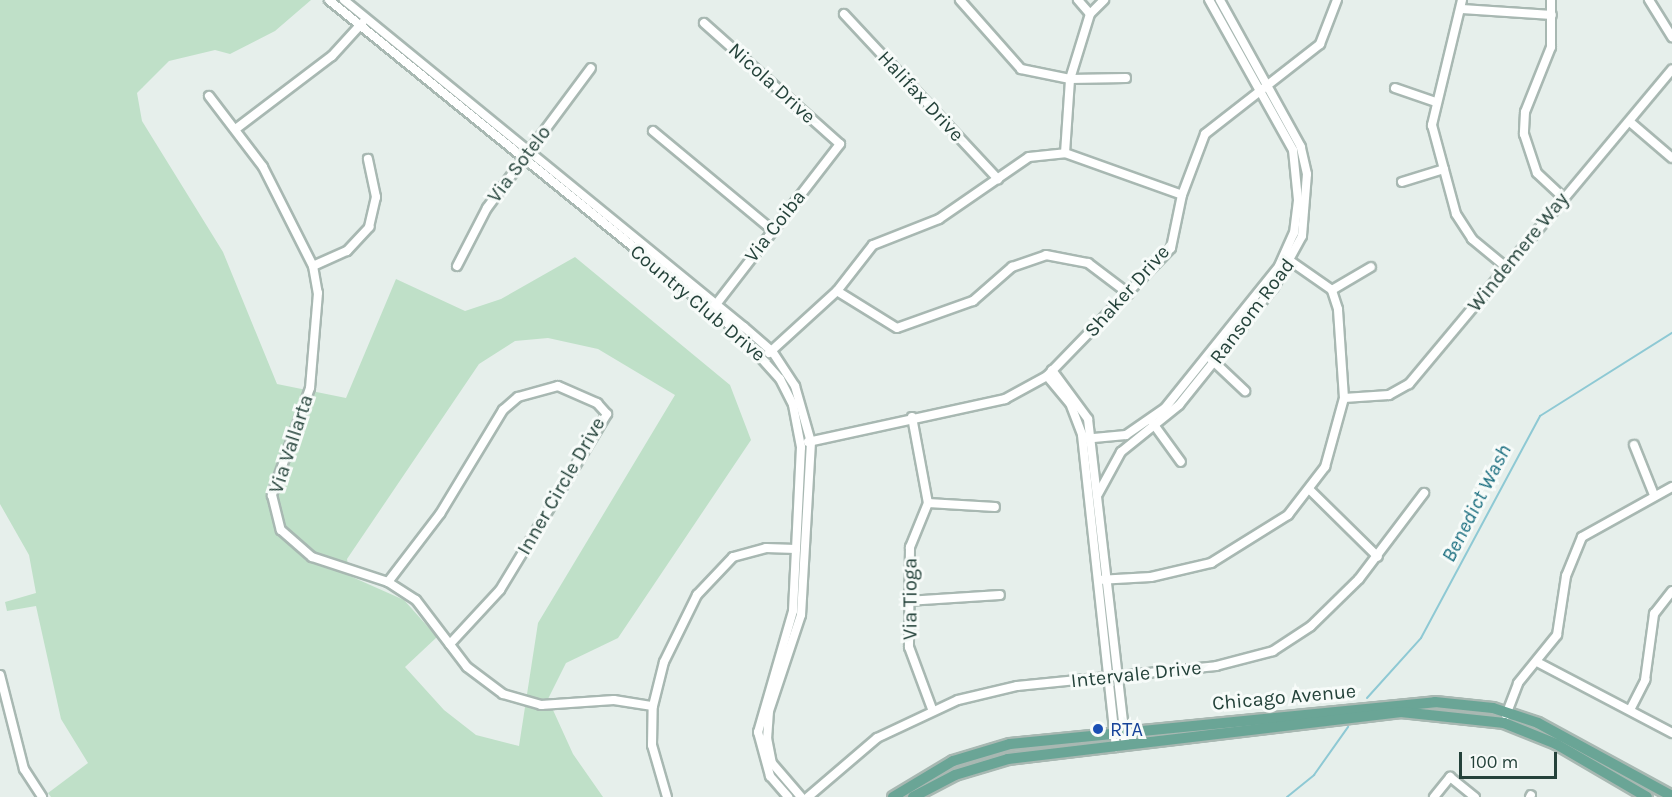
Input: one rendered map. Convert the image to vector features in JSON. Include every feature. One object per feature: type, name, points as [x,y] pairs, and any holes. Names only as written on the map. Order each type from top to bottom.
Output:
[{"type":"main road","name":"Chicago Avenue","points":[[893,797],[979,752],[1120,732],[1435,702],[1507,712],[1672,796]]},
{"type":"main road","name":"Chicago Avenue","points":[[913,797],[988,764],[1401,712],[1504,723],[1556,744],[1647,797]]},
{"type":"street","name":"Country Club Drive","points":[[329,0],[527,155]]},
{"type":"street","name":"Country Club Drive","points":[[344,0],[527,155],[768,353],[795,386],[810,441],[797,637],[766,724],[772,763],[801,797]]},
{"type":"street","points":[[960,0],[1021,69],[1070,79],[1126,78]]},
{"type":"street","points":[[1078,0],[1090,14]]},
{"type":"street","points":[[1065,153],[1070,79],[1090,14],[1104,0]]},
{"type":"street","name":"Ransom Road","points":[[1084,448],[1093,442],[1126,435],[1179,405],[1210,359],[1289,260],[1305,219],[1306,165],[1294,129],[1262,88],[1209,0]]},
{"type":"street","name":"Ransom Road","points":[[1220,0],[1262,88]]},
{"type":"street","name":"Shaker Drive","points":[[800,443],[912,417],[1005,399],[1050,373],[1129,294],[1171,248],[1182,195],[1205,134],[1320,44],[1337,0]]},
{"type":"street","points":[[1551,0],[1551,46],[1525,112],[1524,134],[1537,173],[1563,197]]},
{"type":"street","points":[[1649,0],[1672,37]]},
{"type":"street","points":[[1506,267],[1464,228],[1432,125],[1436,102],[1462,4],[1552,15]]},
{"type":"street","name":"Halifax Drive","points":[[844,14],[998,178]]},
{"type":"street","points":[[237,128],[332,56],[366,18]]},
{"type":"street","name":"Nicola Drive","points":[[704,23],[840,144]]},
{"type":"street","name":"Via Sotelo","points":[[457,266],[487,208],[591,68]]},
{"type":"street","name":"Windemere Way","points":[[1344,398],[1389,394],[1409,384],[1563,197],[1630,122],[1672,70]]},
{"type":"street","points":[[1395,88],[1436,102]]},
{"type":"street","name":"Via Vallarta","points":[[209,96],[237,128],[313,266],[318,336],[300,424],[274,485],[276,519],[291,543],[312,557],[388,582],[424,608],[479,678],[514,699],[541,705],[614,700],[653,706]]},
{"type":"street","points":[[1630,122],[1672,158]]},
{"type":"street","points":[[653,130],[771,229]]},
{"type":"street","name":"Via Coiba","points":[[713,307],[771,229],[840,144]]},
{"type":"street","points":[[768,353],[837,291],[873,245],[939,219],[1029,157],[1065,153],[1182,195]]},
{"type":"street","points":[[313,266],[347,251],[369,227],[376,198],[368,159]]},
{"type":"street","points":[[1402,182],[1444,169]]},
{"type":"street","points":[[837,291],[897,328],[973,301],[1012,267],[1046,255],[1088,263],[1129,294]]},
{"type":"street","points":[[1098,580],[1211,563],[1272,528],[1310,489],[1334,447],[1344,398],[1332,290],[1289,260]]},
{"type":"street","points":[[1332,290],[1371,267]]},
{"type":"street","name":"Country Club Drive","points":[[768,353],[793,405],[800,443],[791,630],[758,732],[770,776],[788,797]]},
{"type":"street","points":[[1210,359],[1245,391]]},
{"type":"street","points":[[1050,373],[1077,397],[1093,442],[1121,746]]},
{"type":"street","points":[[1050,373],[1070,403],[1084,448],[1098,580],[1115,676]]},
{"type":"street","name":"Inner Circle Drive","points":[[388,582],[441,514],[503,410],[518,397],[558,387],[597,403],[607,414],[500,591],[450,644]]},
{"type":"street","points":[[912,417],[928,503],[995,507]]},
{"type":"street","points":[[1152,422],[1181,462]]},
{"type":"street","name":"Ransom Road","points":[[1098,494],[1113,464],[1152,422]]},
{"type":"street","points":[[1634,445],[1654,495]]},
{"type":"street","points":[[1084,448],[1094,459],[1113,464]]},
{"type":"street","points":[[1504,723],[1518,683],[1557,635],[1566,576],[1582,537],[1672,487]]},
{"type":"street","points":[[1310,489],[1378,557]]},
{"type":"street","name":"Intervale Drive","points":[[808,797],[851,756],[932,709],[1017,686],[1232,664],[1273,651],[1311,626],[1378,557],[1424,493]]},
{"type":"street","name":"Via Tioga","points":[[928,503],[910,547],[907,601],[909,647],[932,709]]},
{"type":"street","points":[[667,797],[652,745],[653,706],[664,662],[705,580],[748,551],[804,550]]},
{"type":"street","points":[[1630,710],[1645,680],[1654,614],[1672,591]]},
{"type":"street","points":[[907,601],[1000,595]]},
{"type":"street","points":[[1537,662],[1672,733]]},
{"type":"street","points":[[0,675],[24,769],[42,797]]},
{"type":"street","points":[[1434,797],[1450,777],[1475,797]]},
{"type":"green space","points":[[0,0],[311,0],[275,31],[230,54],[215,50],[169,61],[137,93],[142,121],[223,252],[277,384],[346,398],[396,279],[465,311],[501,299],[575,257],[730,385],[751,440],[618,638],[566,663],[548,699],[573,754],[603,797],[51,797],[48,793],[88,763],[61,719],[36,606],[7,611],[5,602],[36,593],[29,555],[0,504]],"holes":[[[548,338],[598,349],[675,395],[538,623],[519,746],[476,735],[444,710],[405,667],[437,637],[404,600],[350,576],[347,559],[479,364],[515,341]]]},
{"type":"waterway","name":"Benedict Wash","points":[[1367,698],[1421,638],[1540,416],[1672,333]]},
{"type":"waterway","points":[[1287,797],[1314,775],[1348,727]]},
{"type":"place","name":"RTA","points":[[1098,729]]}]
